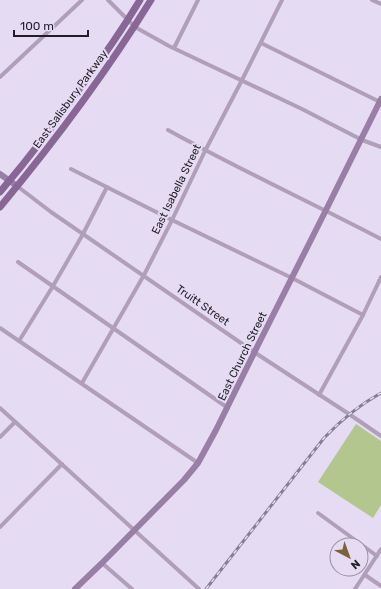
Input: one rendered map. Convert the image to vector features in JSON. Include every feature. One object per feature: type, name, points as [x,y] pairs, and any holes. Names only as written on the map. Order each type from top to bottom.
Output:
[{"type":"main road","name":"East Salisbury Parkway","points":[[0,192],[55,124],[128,20],[140,0]]},
{"type":"main road","name":"East Salisbury Parkway","points":[[0,207],[86,98],[151,0]]},
{"type":"street","points":[[0,77],[82,0]]},
{"type":"street","points":[[108,0],[135,26],[174,48],[362,140],[381,147]]},
{"type":"street","points":[[174,48],[198,0]]},
{"type":"street","name":"East Isabella Street","points":[[82,383],[144,275],[205,150],[282,0]]},
{"type":"street","points":[[372,0],[381,4]]},
{"type":"street","points":[[261,43],[380,100]]},
{"type":"street","name":"East Church Street","points":[[75,589],[184,480],[198,463],[228,408],[254,352],[362,140],[380,100]]},
{"type":"street","points":[[168,130],[381,239]]},
{"type":"street","points":[[71,169],[292,278],[363,315]]},
{"type":"street","points":[[0,174],[17,186]]},
{"type":"street","name":"Truitt Street","points":[[17,186],[83,234],[254,352],[381,436]]},
{"type":"street","points":[[19,341],[83,234],[107,187]]},
{"type":"street","points":[[18,262],[228,408]]},
{"type":"street","points":[[319,395],[363,315],[381,277]]},
{"type":"street","points":[[0,328],[198,463]]},
{"type":"street","points":[[0,408],[197,588]]},
{"type":"street","points":[[0,437],[15,422]]},
{"type":"street","points":[[0,528],[62,464]]},
{"type":"street","points":[[318,514],[377,556]]},
{"type":"street","points":[[369,569],[381,549]]},
{"type":"street","points":[[102,563],[132,589]]},
{"type":"street","points":[[355,589],[364,577]]},
{"type":"street","points":[[368,577],[381,586]]},
{"type":"green space","points":[[356,424],[381,441],[381,505],[373,518],[318,482]]},
{"type":"railway","points":[[206,589],[324,438],[351,413],[381,393]]}]
